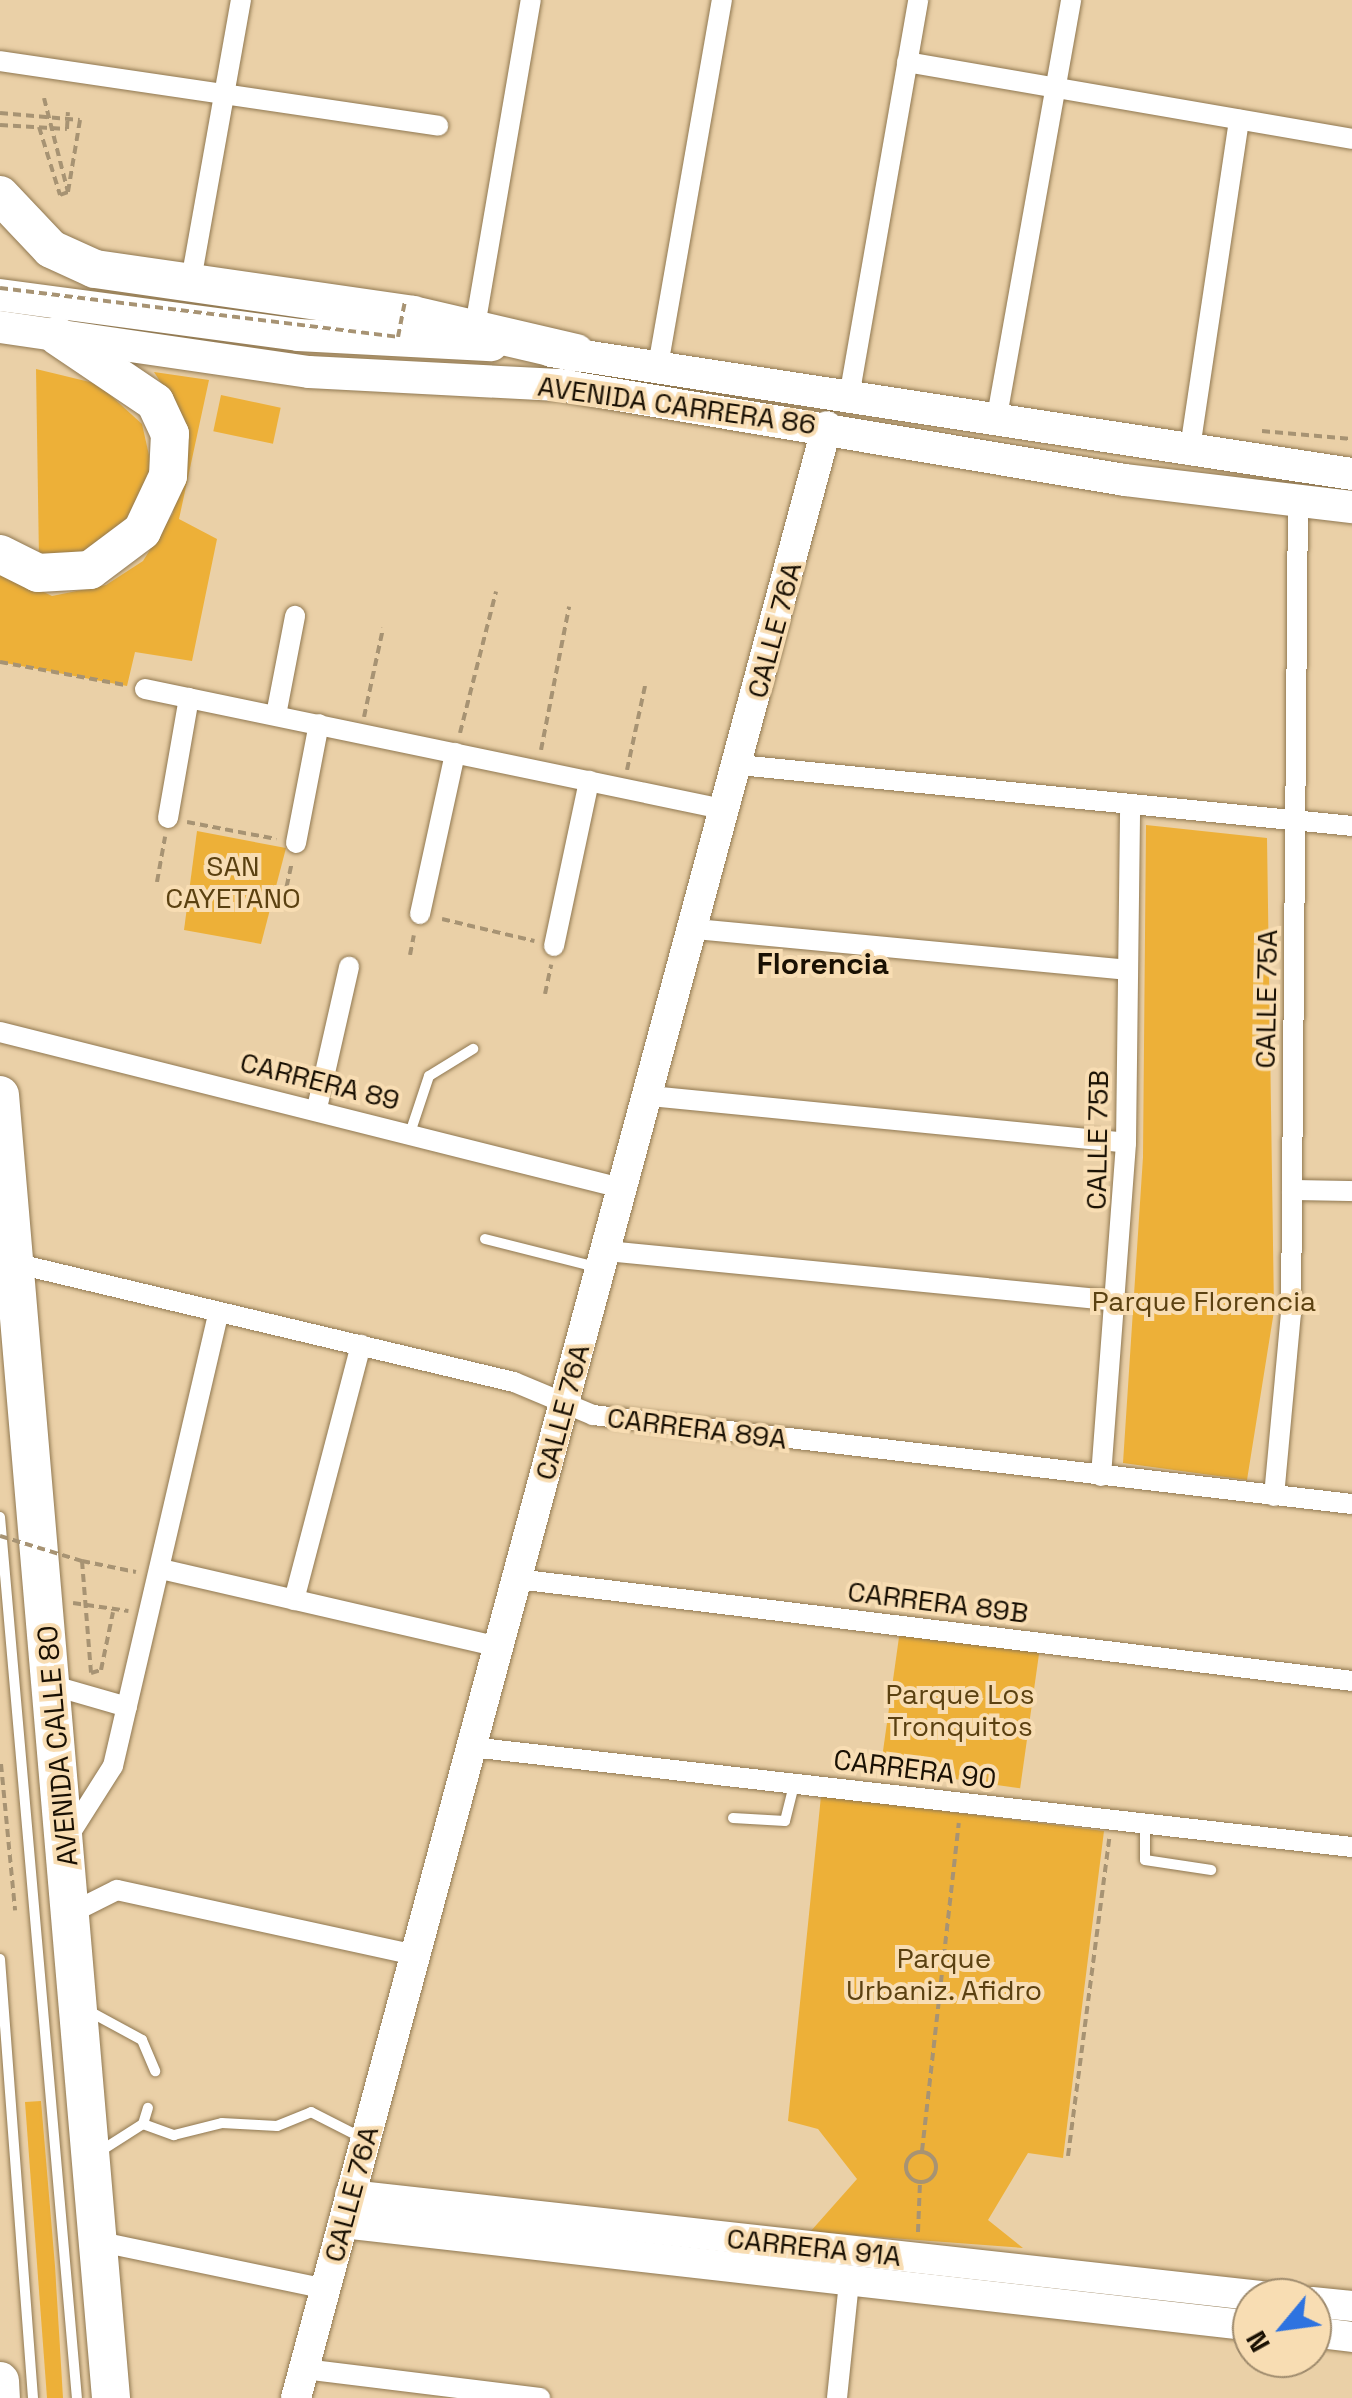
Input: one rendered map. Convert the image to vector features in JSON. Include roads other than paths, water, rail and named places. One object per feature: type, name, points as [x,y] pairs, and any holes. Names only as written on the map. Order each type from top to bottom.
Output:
[{"type":"highway","points":[[0,195],[72,260],[190,286],[576,353]]},
{"type":"highway","points":[[0,554],[38,573],[90,570],[126,548],[155,511],[171,455],[164,416],[106,364],[58,336]]},
{"type":"highway","name":"AVENIDA CALLE 80","points":[[0,1094],[7,1261],[66,1840],[111,2398]]},
{"type":"highway","points":[[0,2382],[1,2398]]},
{"type":"main road","points":[[0,291],[240,328],[473,335]]},
{"type":"main road","name":"AVENIDA CARRERA 86","points":[[0,328],[231,364],[560,385],[827,426],[1065,471],[1352,507]]},
{"type":"main road","name":"AVENIDA CARRERA 86","points":[[576,353],[1189,455],[1352,474]]},
{"type":"street","points":[[190,286],[240,0]]},
{"type":"street","points":[[473,335],[530,0]]},
{"type":"street","points":[[658,366],[722,0]]},
{"type":"street","points":[[850,397],[918,0]]},
{"type":"street","points":[[996,422],[1071,0]]},
{"type":"street","points":[[0,61],[438,126]]},
{"type":"street","points":[[907,62],[1352,139]]},
{"type":"street","points":[[1189,455],[1239,120]]},
{"type":"street","name":"CALLE 76A","points":[[300,2384],[739,765],[762,637],[827,426]]},
{"type":"street","name":"CALLE 75A","points":[[1274,1496],[1292,1190],[1298,502]]},
{"type":"street","points":[[276,715],[295,616]]},
{"type":"street","points":[[145,689],[727,810]]},
{"type":"street","points":[[168,818],[189,698]]},
{"type":"street","points":[[296,843],[320,724]]},
{"type":"street","points":[[420,914],[455,753]]},
{"type":"street","points":[[739,765],[1352,826]]},
{"type":"street","points":[[554,946],[589,781]]},
{"type":"street","name":"CALLE 75B","points":[[1101,1476],[1118,1301],[1126,1144],[1130,804]]},
{"type":"street","points":[[695,929],[1127,970]]},
{"type":"street","points":[[317,1108],[349,967]]},
{"type":"street","name":"CARRERA 89","points":[[0,1032],[317,1108],[624,1189]]},
{"type":"street","points":[[650,1096],[1126,1144]]},
{"type":"street","points":[[1292,1190],[1352,1191]]},
{"type":"street","points":[[604,1260],[1118,1301]]},
{"type":"street","name":"CARRERA 89A","points":[[7,1261],[514,1382],[564,1406],[1101,1476],[1352,1504]]},
{"type":"street","points":[[66,1840],[103,1789],[127,1708],[219,1312]]},
{"type":"street","points":[[294,1600],[361,1345]]},
{"type":"street","points":[[161,1569],[498,1648]]},
{"type":"street","name":"CARRERA 89B","points":[[517,1579],[1352,1681]]},
{"type":"street","points":[[51,1684],[127,1708]]},
{"type":"street","name":"CARRERA 90","points":[[471,1747],[1352,1847]]},
{"type":"street","points":[[72,1912],[117,1890],[414,1955]]},
{"type":"street","name":"CARRERA 91A","points":[[346,2209],[849,2282],[1232,2324]]},
{"type":"street","name":"CARRERA 91A","points":[[346,2209],[1232,2294]]},
{"type":"street","points":[[101,2242],[326,2289]]},
{"type":"street","points":[[837,2398],[849,2282]]},
{"type":"street","points":[[300,2384],[540,2398]]},
{"type":"lane","points":[[410,1132],[429,1076],[473,1049]]},
{"type":"lane","points":[[485,1239],[604,1260]]},
{"type":"lane","points":[[0,1517],[77,2398]]},
{"type":"lane","points":[[733,1818],[785,1821],[795,1783]]},
{"type":"lane","points":[[1144,1824],[1145,1860],[1210,1870]]},
{"type":"lane","points":[[0,1960],[33,2398]]},
{"type":"lane","points":[[81,2007],[142,2040],[155,2071]]},
{"type":"lane","points":[[94,2155],[143,2124],[148,2108]]},
{"type":"lane","points":[[143,2124],[174,2135],[222,2122],[276,2126],[311,2112],[365,2140]]},
{"type":"district","name":"Florencia","points":[[823,964]]},
{"type":"park label","name":"SAN CAYETANO","points":[[233,882]]},
{"type":"park label","name":"Parque Florencia","points":[[1204,1301]]},
{"type":"park label","name":"Parque Los Tronquitos","points":[[960,1710]]},
{"type":"park label","name":"Parque Urbaniz. Afidro","points":[[944,1974]]}]
